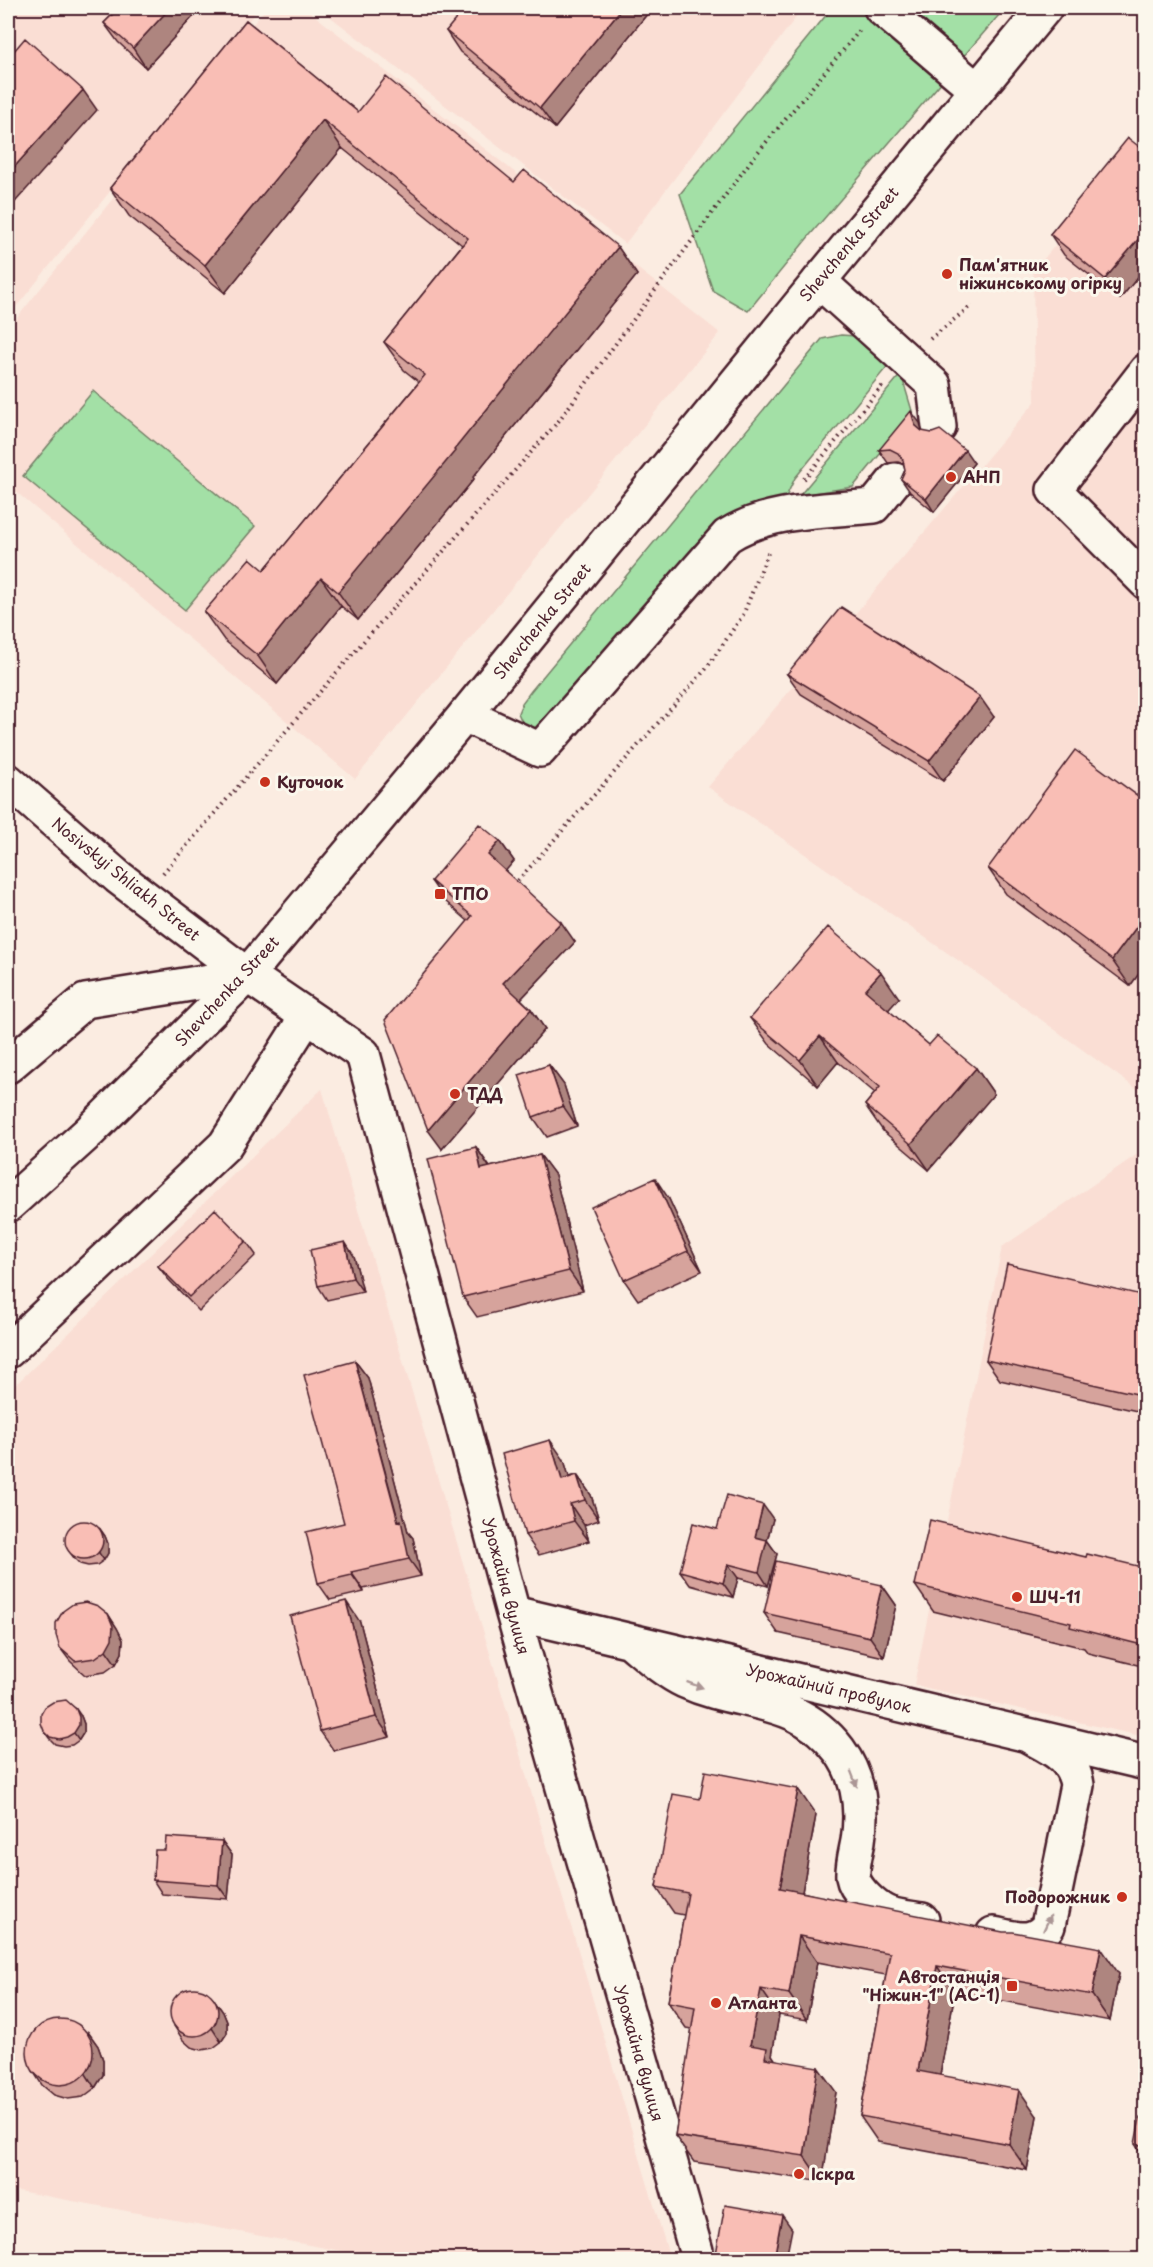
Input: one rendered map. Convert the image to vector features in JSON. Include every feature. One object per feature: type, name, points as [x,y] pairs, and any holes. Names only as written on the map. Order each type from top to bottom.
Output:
[{"type":"street","name":"Shevchenka Street","points":[[8,1205],[88,1132],[247,975],[465,716],[819,280],[1045,8]]},
{"type":"street","points":[[873,16],[977,90]]},
{"type":"street","points":[[819,280],[934,385],[939,427]]},
{"type":"street","points":[[1146,371],[1054,490],[1146,582]]},
{"type":"street","points":[[465,716],[540,750],[727,536],[741,527],[783,515],[874,506],[895,480]]},
{"type":"street","name":"Nosivskyi Shliakh Street","points":[[8,781],[118,877],[247,975]]},
{"type":"street","points":[[8,1066],[86,1001],[247,975]]},
{"type":"street","name":"Урожайна вулиця","points":[[247,975],[363,1054],[513,1613],[696,2251]]},
{"type":"street","points":[[8,1351],[225,1145],[307,1016]]},
{"type":"street","name":"Урожайний провулок","points":[[513,1613],[1146,1763]]},
{"type":"street","points":[[630,1641],[656,1663],[684,1680],[795,1713],[810,1721],[840,1751],[856,1780],[860,1802],[859,1833],[853,1876],[855,1884],[871,1902],[887,1913],[1025,1940],[1033,1939],[1048,1926],[1077,1785],[1076,1773],[1060,1753],[1027,1735]]},
{"type":"path","points":[[143,896],[363,641],[557,423],[753,158],[873,16]]},
{"type":"path","points":[[507,893],[706,669],[743,615],[783,515],[799,485],[905,359],[972,305]]},
{"type":"shaded area","points":[[8,8],[259,8],[8,317]]},
{"type":"shaded area","points":[[266,8],[305,8],[720,333],[355,779],[8,485],[8,329]]},
{"type":"shaded area","points":[[319,8],[803,8],[625,244]]},
{"type":"shaded area","points":[[1145,136],[1145,1095],[985,979],[708,787],[1035,402],[1033,272]]},
{"type":"shaded area","points":[[322,1089],[670,2259],[385,2259],[8,2189],[8,1392]]},
{"type":"shaded area","points":[[1145,1149],[1145,1737],[914,1685],[1002,1247]]},
{"type":"green space","points":[[832,8],[1005,8],[810,235],[748,311],[713,291],[680,194]]},
{"type":"green space","points":[[841,335],[856,336],[891,362],[795,478],[785,499],[748,508],[714,526],[559,713],[539,729],[529,728],[522,722],[518,713],[531,691],[822,339]]},
{"type":"green space","points":[[901,374],[913,414],[853,487],[800,495]]},
{"type":"green space","points":[[93,391],[255,526],[185,610],[23,476]]},
{"type":"building","points":[[119,8],[170,8],[133,48],[104,23]]},
{"type":"building","points":[[465,8],[622,8],[540,108],[446,31]]},
{"type":"building","points":[[246,20],[358,112],[386,77],[514,182],[524,170],[618,247],[455,451],[338,592],[321,578],[258,656],[204,612],[250,558],[264,570],[425,375],[384,342],[468,238],[323,120],[205,265],[110,188]]},
{"type":"building","points":[[25,38],[83,90],[8,174],[8,58]]},
{"type":"building","points":[[1128,138],[1146,152],[1146,230],[1105,279],[1050,234]]},
{"type":"building","points":[[911,411],[915,425],[922,431],[932,433],[940,430],[965,450],[926,499],[901,479],[905,470],[903,460],[898,453],[890,449],[879,450]]},
{"type":"building","points":[[841,607],[980,697],[929,761],[787,674]]},
{"type":"building","points":[[1075,750],[1146,802],[1146,914],[1112,960],[988,868]]},
{"type":"building","points":[[479,824],[500,841],[488,855],[561,922],[503,983],[531,1009],[428,1130],[385,1020],[472,916],[431,881]]},
{"type":"building","points":[[828,927],[881,972],[865,990],[929,1045],[937,1036],[976,1068],[911,1144],[865,1105],[880,1087],[820,1036],[800,1060],[750,1018]]},
{"type":"building","points":[[549,1065],[563,1106],[533,1117],[519,1075]]},
{"type":"building","points":[[476,1147],[481,1169],[540,1155],[569,1271],[463,1297],[428,1159]]},
{"type":"building","points":[[655,1178],[688,1251],[624,1280],[591,1207]]},
{"type":"building","points":[[215,1209],[246,1241],[189,1297],[158,1266]]},
{"type":"building","points":[[345,1242],[353,1278],[318,1286],[310,1250]]},
{"type":"building","points":[[1007,1264],[1146,1296],[1146,1396],[986,1360]]},
{"type":"building","points":[[355,1361],[398,1521],[401,1520],[409,1559],[351,1572],[352,1575],[318,1583],[306,1532],[344,1523],[304,1375]]},
{"type":"building","points":[[550,1440],[562,1480],[577,1475],[585,1500],[570,1504],[574,1521],[525,1535],[502,1454]]},
{"type":"building","points":[[727,1495],[763,1505],[755,1537],[767,1540],[759,1572],[728,1564],[723,1583],[680,1571],[693,1523],[717,1529]]},
{"type":"building","points":[[930,1520],[1086,1557],[1087,1554],[1146,1568],[1146,1646],[1070,1627],[1071,1623],[915,1585]]},
{"type":"building","points":[[84,1521],[91,1522],[97,1527],[102,1533],[102,1547],[97,1553],[91,1558],[84,1559],[77,1558],[71,1553],[66,1547],[65,1540],[66,1533],[71,1527],[77,1522]]},
{"type":"building","points":[[776,1561],[882,1585],[870,1637],[764,1613]]},
{"type":"building","points":[[346,1601],[376,1717],[320,1731],[290,1616]]},
{"type":"building","points":[[86,1602],[98,1606],[108,1614],[113,1626],[112,1639],[106,1650],[95,1658],[75,1661],[60,1648],[56,1635],[56,1623],[63,1611],[73,1604]]},
{"type":"building","points":[[66,1700],[76,1709],[79,1725],[74,1733],[67,1737],[59,1739],[50,1737],[44,1731],[41,1714],[45,1707],[53,1702]]},
{"type":"building","points":[[705,1771],[798,1789],[780,1888],[1003,1932],[1101,1948],[1092,1995],[937,1966],[918,2071],[1019,2090],[1009,2144],[860,2116],[890,1953],[799,1936],[789,1994],[761,1989],[750,2045],[767,2048],[765,2058],[818,2067],[804,2156],[675,2136],[695,2007],[668,2002],[688,1893],[656,1887],[673,1794],[700,1799]]},
{"type":"building","points":[[166,1837],[222,1841],[218,1885],[153,1880],[155,1850],[165,1850]]},
{"type":"building","points":[[194,1988],[211,1995],[218,2012],[211,2029],[194,2036],[177,2029],[170,2012],[177,1995]]},
{"type":"building","points":[[66,2019],[84,2028],[91,2039],[93,2052],[91,2065],[84,2076],[73,2083],[54,2085],[36,2076],[29,2065],[27,2046],[36,2028],[47,2021]]},
{"type":"building","points":[[1140,2118],[1146,2119],[1146,2146],[1135,2144]]},
{"type":"building","points":[[725,2205],[782,2215],[774,2259],[715,2259]]},
{"type":"place","name":"Пам'ятник ніжинському огірку","points":[[947,274]]},
{"type":"place","name":"АНП","points":[[951,477]]},
{"type":"place","name":"Куточок","points":[[265,782]]},
{"type":"place","name":"ТПО","points":[[440,894]]},
{"type":"place","name":"ТДД","points":[[455,1094]]},
{"type":"place","name":"ШЧ-11","points":[[1017,1597]]},
{"type":"place","name":"Подорожник","points":[[1122,1897]]},
{"type":"place","name":"Автостанція \"Ніжин-1\" (АС-1)","points":[[1012,1986]]},
{"type":"place","name":"Атланта","points":[[716,2003]]},
{"type":"place","name":"Іскра","points":[[799,2174]]}]
